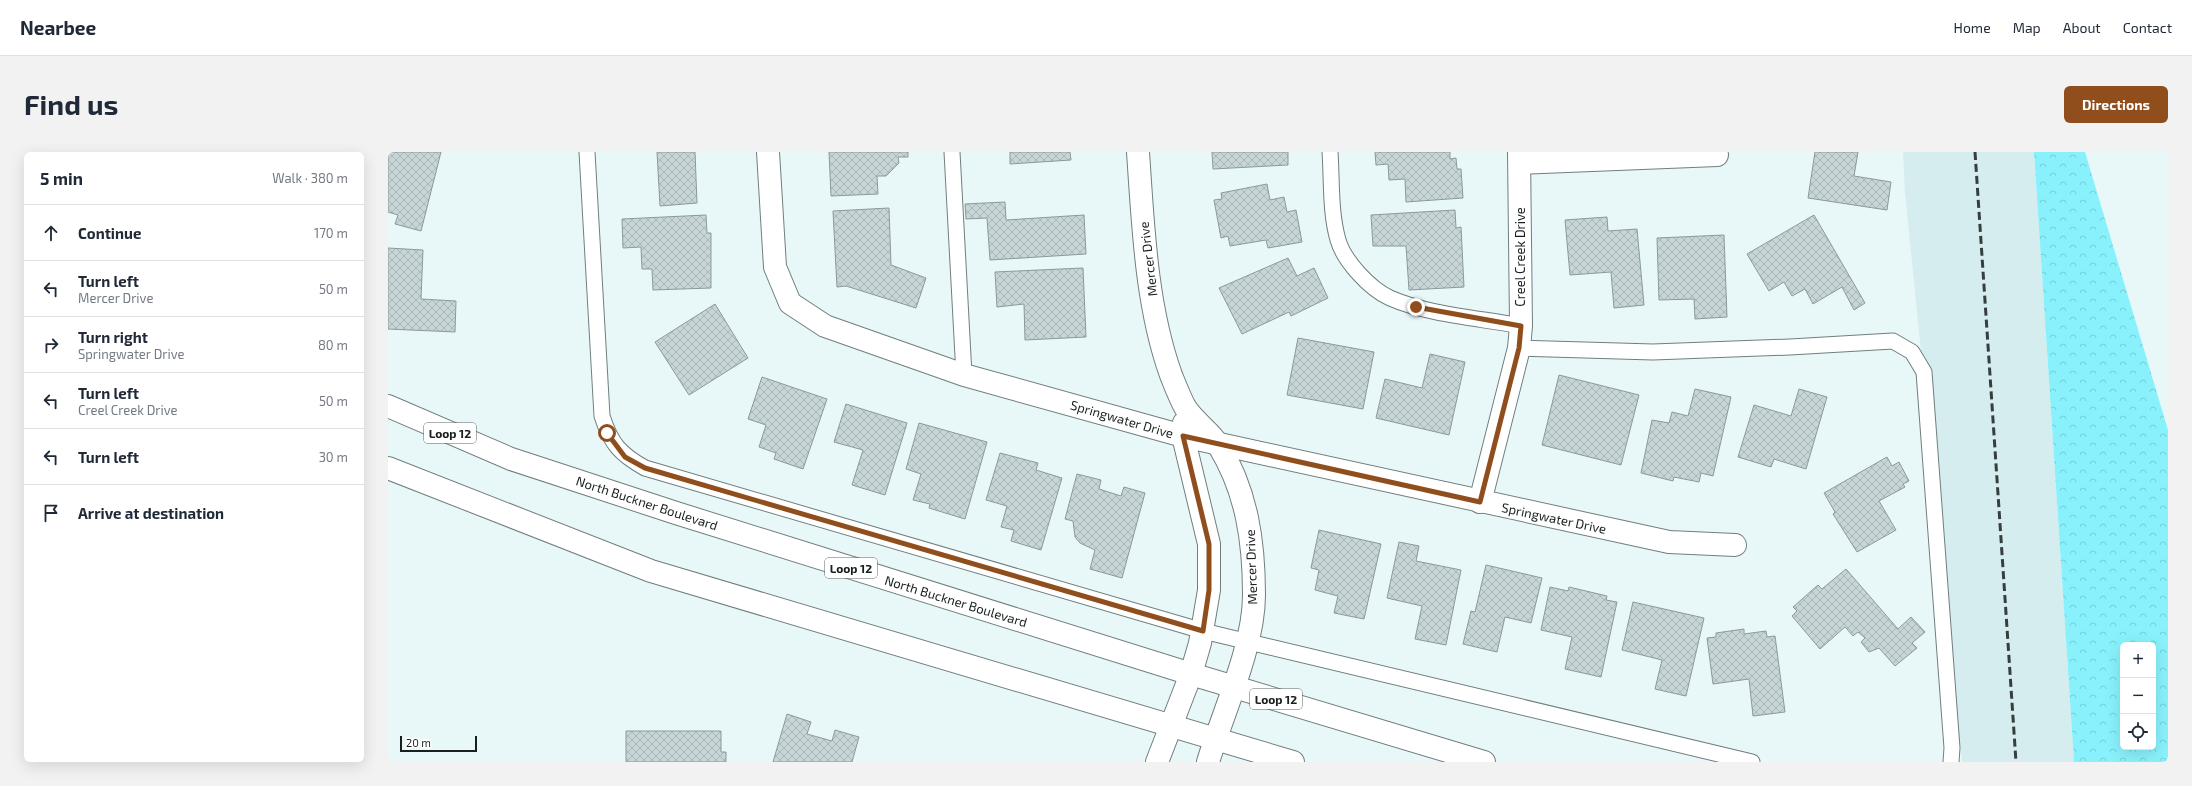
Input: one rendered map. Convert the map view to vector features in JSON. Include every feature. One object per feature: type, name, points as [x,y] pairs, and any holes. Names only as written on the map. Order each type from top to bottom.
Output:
[{"type":"street","name":"Springwater Drive","points":[[768,152],[775,267],[790,303],[825,326],[964,375],[1183,436],[1669,542],[1735,545]]},
{"type":"street","name":"Mercer Drive","points":[[1138,152],[1146,254],[1156,317],[1171,374],[1186,408],[1218,444],[1237,479],[1247,510],[1252,541],[1254,596],[1248,641],[1208,762]]},
{"type":"street","points":[[1520,157],[1717,155]]},
{"type":"street","name":"Creel Creek Drive","points":[[1480,502],[1519,348],[1521,326],[1520,157]]},
{"type":"street","name":"North Buckner Boulevard","points":[[388,406],[526,464],[691,518],[1191,674],[1484,762]]},
{"type":"street","name":"Mercer Drive","points":[[1157,762],[1191,674],[1203,631],[1209,590],[1209,544],[1183,436],[1186,408]]},
{"type":"street","points":[[388,468],[651,571],[1293,762]]},
{"type":"lane","points":[[587,152],[602,416],[607,433],[625,457],[645,468],[1203,631],[1752,762]]},
{"type":"lane","points":[[952,152],[964,375]]},
{"type":"lane","points":[[1330,152],[1334,217],[1338,240],[1344,256],[1362,277],[1388,297],[1416,307],[1521,326]]},
{"type":"lane","points":[[1519,348],[1653,352],[1790,348],[1893,341],[1912,352],[1924,372],[1952,748],[1951,762]]},
{"type":"shaded area","points":[[1903,152],[2034,152],[2074,762],[1962,762],[1905,192]]},
{"type":"green space","points":[[2034,152],[2085,152],[2168,430],[2168,762],[2074,762]]},
{"type":"building","points":[[388,152],[441,152],[421,231],[395,224],[398,215],[388,212]]},
{"type":"building","points":[[657,152],[695,152],[697,203],[660,206]]},
{"type":"building","points":[[829,152],[908,152],[908,157],[898,157],[899,163],[886,176],[877,176],[878,194],[831,196]]},
{"type":"building","points":[[1010,152],[1070,152],[1071,160],[1010,164]]},
{"type":"building","points":[[1212,152],[1288,152],[1288,165],[1213,169]]},
{"type":"building","points":[[1375,152],[1450,152],[1450,159],[1456,158],[1457,169],[1461,169],[1463,198],[1406,202],[1405,179],[1389,180],[1388,164],[1376,165]]},
{"type":"building","points":[[1815,152],[1858,152],[1854,176],[1891,182],[1887,210],[1808,198]]},
{"type":"building","points":[[1267,184],[1270,200],[1284,197],[1287,212],[1296,210],[1302,242],[1268,248],[1266,240],[1230,246],[1228,236],[1221,238],[1214,200],[1222,199],[1221,193]]},
{"type":"building","points":[[1005,202],[1006,220],[1084,215],[1086,254],[990,260],[987,218],[966,219],[965,204]]},
{"type":"building","points":[[889,208],[891,265],[926,278],[916,308],[846,286],[837,287],[833,211]]},
{"type":"building","points":[[1455,210],[1456,228],[1461,227],[1464,287],[1409,290],[1406,246],[1373,246],[1371,215]]},
{"type":"building","points":[[706,215],[707,233],[711,233],[711,288],[653,290],[652,269],[642,269],[641,247],[623,248],[622,219]]},
{"type":"building","points":[[1814,215],[1865,303],[1854,310],[1842,287],[1813,304],[1805,289],[1792,296],[1784,282],[1769,291],[1747,254]]},
{"type":"building","points":[[1607,217],[1608,231],[1637,229],[1644,305],[1614,308],[1611,272],[1570,275],[1565,220]]},
{"type":"building","points":[[1724,235],[1727,317],[1695,319],[1694,299],[1659,300],[1657,238]]},
{"type":"building","points":[[388,248],[423,250],[421,299],[456,301],[455,332],[388,329]]},
{"type":"building","points":[[1288,258],[1297,276],[1314,268],[1328,298],[1291,316],[1289,312],[1242,334],[1219,288]]},
{"type":"building","points":[[1083,268],[1086,337],[1025,340],[1024,304],[997,307],[995,272]]},
{"type":"building","points":[[715,304],[748,358],[689,395],[655,342]]},
{"type":"building","points":[[1298,338],[1374,352],[1363,409],[1287,395]]},
{"type":"building","points":[[1430,354],[1465,362],[1449,435],[1376,418],[1385,379],[1422,388]]},
{"type":"building","points":[[1559,375],[1639,395],[1621,465],[1542,445]]},
{"type":"building","points":[[762,377],[827,399],[803,469],[774,459],[776,453],[759,447],[766,425],[748,419]]},
{"type":"building","points":[[1695,389],[1731,397],[1713,476],[1701,473],[1699,482],[1674,477],[1673,481],[1641,473],[1652,420],[1669,423],[1672,412],[1688,416]]},
{"type":"building","points":[[1799,389],[1827,397],[1806,469],[1774,459],[1771,467],[1738,457],[1754,405],[1791,416]]},
{"type":"building","points":[[846,404],[907,423],[885,495],[852,485],[863,450],[834,442]]},
{"type":"building","points":[[919,423],[987,442],[965,519],[929,508],[930,504],[913,500],[921,474],[906,469]]},
{"type":"building","points":[[1000,453],[1038,463],[1036,470],[1062,478],[1041,550],[1011,541],[1014,530],[1001,527],[1007,506],[986,500]]},
{"type":"building","points":[[1887,457],[1892,466],[1899,462],[1909,481],[1903,484],[1905,487],[1879,501],[1896,530],[1857,552],[1833,514],[1835,512],[1824,493]]},
{"type":"building","points":[[1077,474],[1101,480],[1099,489],[1121,496],[1124,487],[1145,493],[1122,578],[1090,569],[1095,550],[1080,543],[1075,537],[1073,521],[1065,519]]},
{"type":"building","points":[[1319,530],[1381,544],[1364,619],[1334,613],[1338,596],[1315,590],[1319,570],[1311,568]]},
{"type":"building","points":[[1399,542],[1419,546],[1416,561],[1461,570],[1446,645],[1415,639],[1422,606],[1387,598]]},
{"type":"building","points":[[1486,565],[1542,578],[1531,623],[1505,617],[1497,652],[1463,644],[1471,611],[1475,612]]},
{"type":"building","points":[[1846,569],[1898,629],[1911,617],[1925,632],[1912,643],[1917,648],[1895,666],[1879,648],[1869,652],[1861,642],[1865,638],[1858,632],[1853,636],[1845,627],[1820,649],[1792,616],[1797,611],[1793,607],[1818,585],[1822,589]]},
{"type":"building","points":[[1550,587],[1568,591],[1569,587],[1607,596],[1606,600],[1617,602],[1601,677],[1565,669],[1572,637],[1541,630]]},
{"type":"building","points":[[1633,602],[1704,618],[1686,696],[1655,689],[1662,660],[1622,650]]},
{"type":"building","points":[[1744,629],[1744,634],[1766,631],[1767,637],[1775,636],[1785,712],[1753,716],[1749,679],[1713,684],[1707,638],[1716,637],[1716,633]]},
{"type":"building","points":[[787,714],[811,722],[807,734],[832,741],[835,730],[859,737],[852,762],[773,762]]},
{"type":"building","points":[[626,731],[721,731],[721,752],[726,752],[726,762],[626,762]]},
{"type":"railway","points":[[1975,152],[2016,762]]},
{"type":"route","points":[[607,433],[625,457],[645,468],[1203,631],[1209,590],[1209,544],[1183,436],[1480,502],[1519,348],[1521,326],[1416,307]]}]
